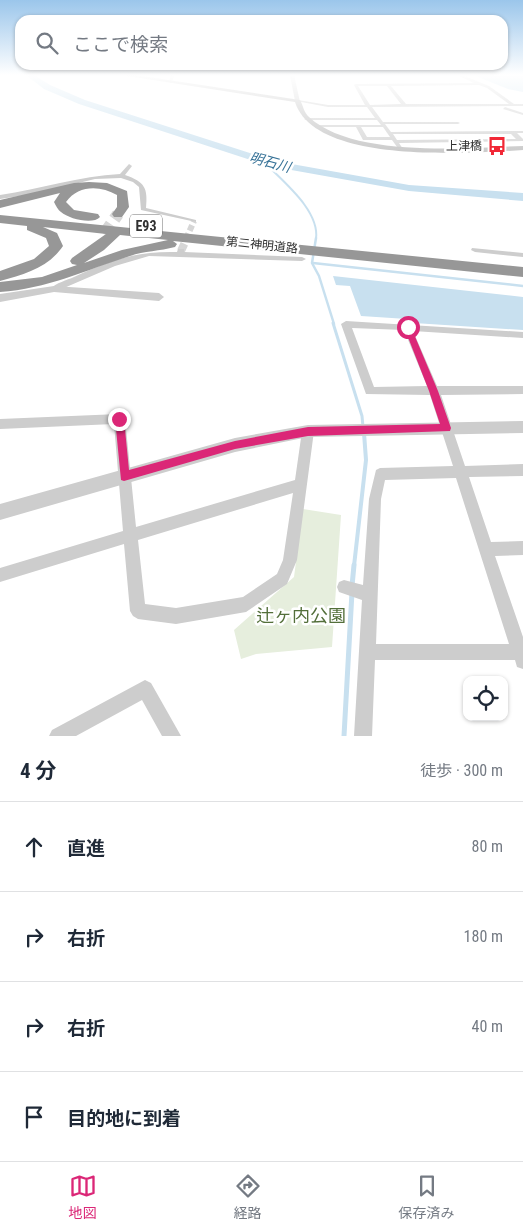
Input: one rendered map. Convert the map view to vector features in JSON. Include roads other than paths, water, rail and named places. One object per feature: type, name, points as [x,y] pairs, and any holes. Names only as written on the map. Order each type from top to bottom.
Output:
[{"type":"highway","points":[[0,204],[31,198],[81,184],[101,182],[118,184],[129,190],[130,203],[122,215],[123,193],[106,185],[88,186],[72,190],[60,202],[70,214],[132,222],[150,227]]},
{"type":"highway","points":[[0,276],[37,264],[51,255],[56,246],[52,236],[38,228],[19,224],[4,218]]},
{"type":"highway","name":"第二神明道路","points":[[4,218],[150,227],[293,250],[360,252],[523,266]]},
{"type":"highway","name":"第二神明道路","points":[[4,218],[293,250],[342,254],[360,252],[523,272]]},
{"type":"highway","points":[[0,281],[49,268],[69,260],[108,235],[99,248],[75,262],[54,271],[0,286]]},
{"type":"highway","points":[[0,286],[17,287],[55,278],[130,250],[153,245],[293,250]]},
{"type":"main road","points":[[301,109],[306,119],[317,126],[353,141],[395,140],[481,150],[523,148]]},
{"type":"street","points":[[371,109],[395,140]]},
{"type":"street","points":[[509,109],[523,114]]},
{"type":"street","points":[[452,117],[481,150]]},
{"type":"street","points":[[306,119],[458,123]]},
{"type":"street","points":[[317,126],[358,126],[382,122]]},
{"type":"street","points":[[358,126],[365,139],[521,140],[512,132]]},
{"type":"street","points":[[395,140],[466,133],[523,132]]},
{"type":"street","points":[[122,176],[129,166]]},
{"type":"street","points":[[0,197],[33,192],[88,178],[122,176],[138,181],[144,189],[145,211],[194,221]]},
{"type":"street","points":[[54,289],[111,264],[128,258],[151,254],[293,250]]},
{"type":"street","points":[[475,250],[523,255]]},
{"type":"street","points":[[0,298],[54,289],[159,297]]},
{"type":"street","points":[[523,335],[346,324],[370,391],[523,390]]},
{"type":"street","points":[[368,652],[522,655],[434,391],[408,327]]},
{"type":"street","points":[[0,424],[119,419],[132,534],[138,612],[176,616],[246,604],[282,579],[290,560],[308,432]]},
{"type":"street","points":[[0,512],[235,445],[308,432],[523,427]]},
{"type":"street","points":[[363,736],[375,499],[380,474],[523,470]]},
{"type":"street","points":[[0,576],[132,534],[301,484]]},
{"type":"street","points":[[486,549],[523,548]]},
{"type":"street","points":[[344,587],[371,595]]},
{"type":"street","points":[[58,736],[145,689],[172,736]]},
{"type":"water","points":[[333,276],[523,297],[523,330],[414,323],[407,319],[361,316],[350,286],[336,285]]},
{"type":"waterway","name":"明石川","points":[[105,109],[273,164],[409,188],[523,197]]},
{"type":"waterway","points":[[263,161],[306,207],[316,228],[316,238]]},
{"type":"waterway","points":[[316,238],[312,263],[319,276],[334,324]]},
{"type":"waterway","points":[[313,263],[523,286]]},
{"type":"waterway","points":[[333,323],[362,416],[363,427]]},
{"type":"waterway","points":[[354,566],[366,460],[364,433]]},
{"type":"waterway","points":[[352,586],[354,565]]},
{"type":"waterway","points":[[344,736],[352,592]]},
{"type":"tunnel","points":[[104,234],[118,214]]},
{"type":"tunnel","points":[[186,239],[194,221]]},
{"type":"tunnel","points":[[181,251],[187,238]]},
{"type":"place","name":"上津橋","points":[[497,146]]},
{"type":"park label","name":"辻ヶ内公園","points":[[301,616]]}]
